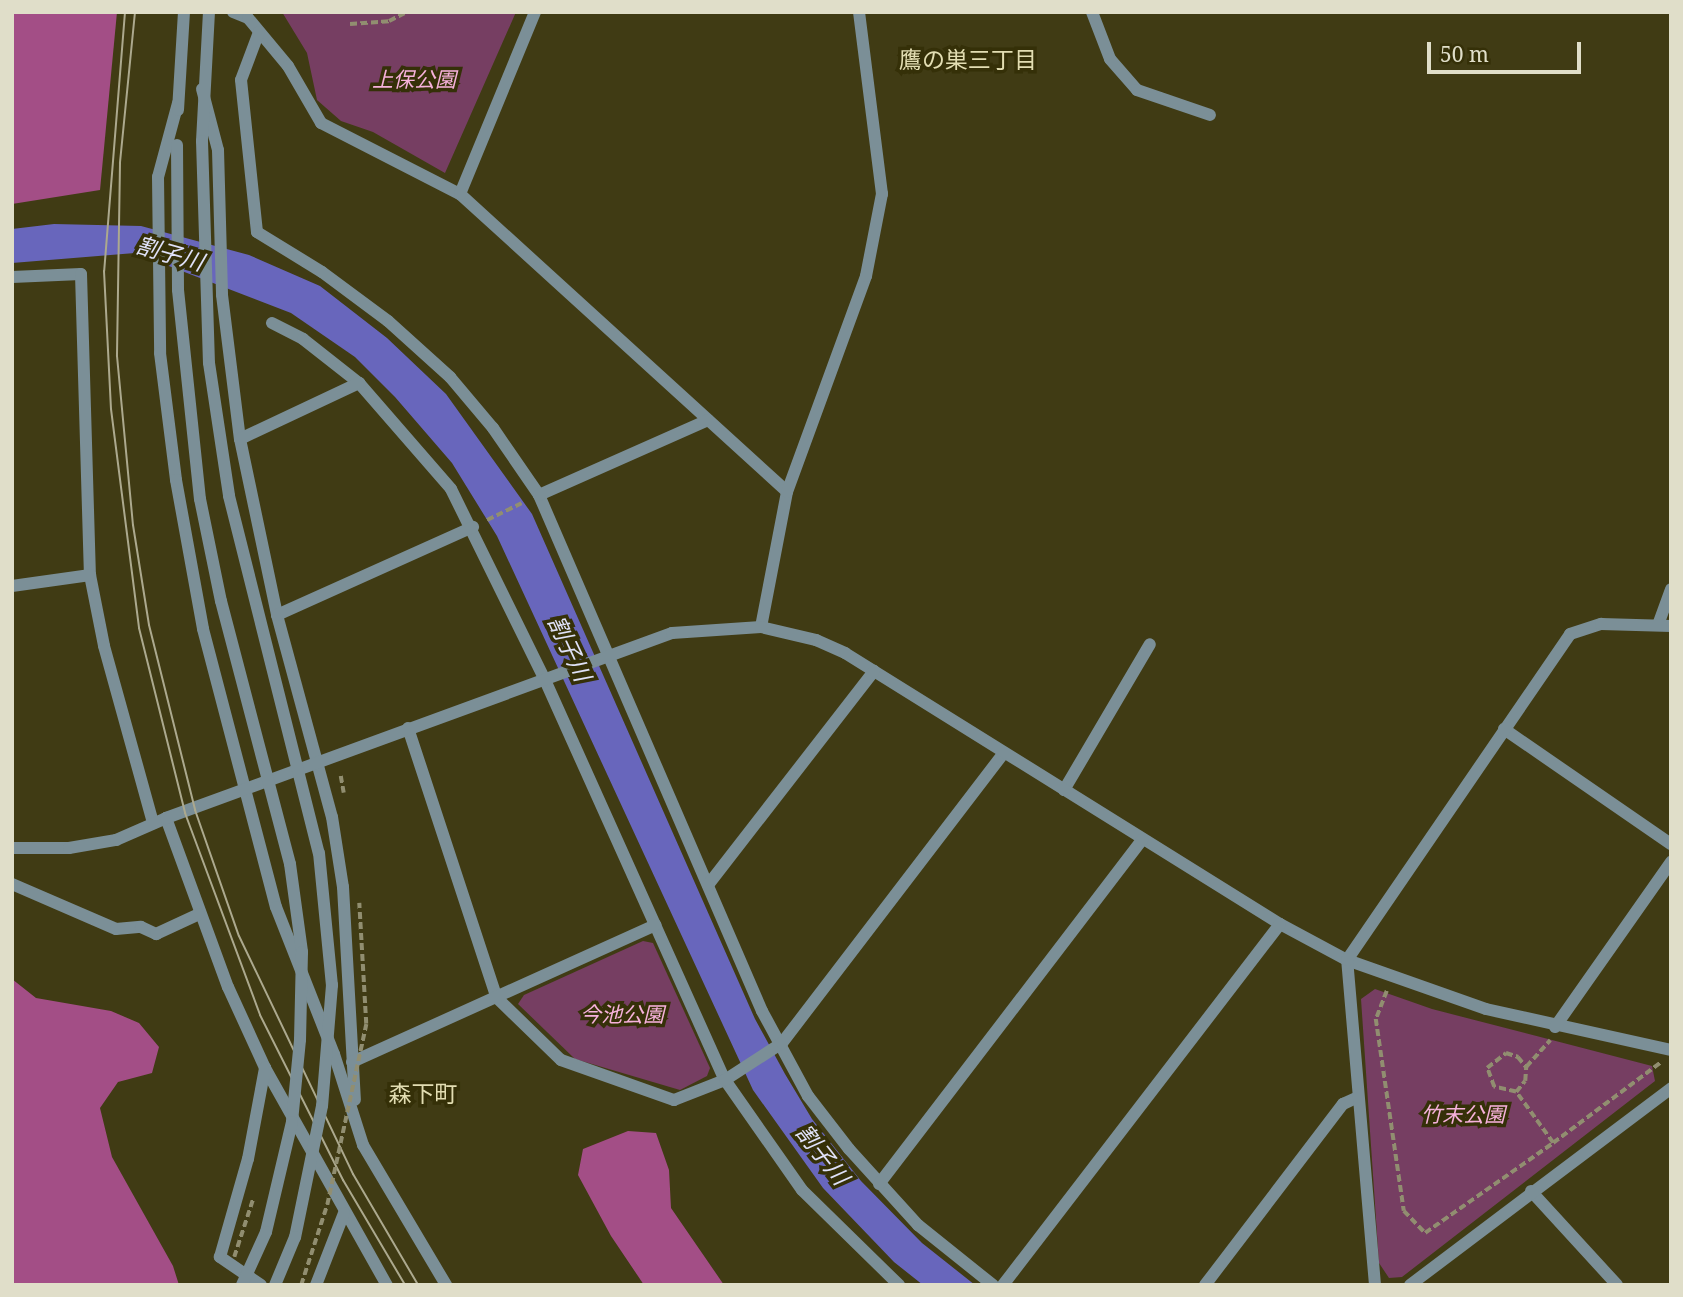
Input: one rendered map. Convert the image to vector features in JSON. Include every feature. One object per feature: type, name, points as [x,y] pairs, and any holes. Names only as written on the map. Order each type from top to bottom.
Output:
[{"type":"street","points":[[184,12],[177,145],[178,290],[200,499],[224,614],[290,864],[302,952],[300,1040],[292,1122],[265,1232],[242,1285]]},
{"type":"street","points":[[209,12],[202,89],[209,363],[229,496],[319,853],[332,985],[323,1106],[295,1237],[275,1285]]},
{"type":"street","points":[[233,12],[248,18],[288,66],[321,123],[460,194],[787,492]]},
{"type":"street","points":[[460,194],[535,12]]},
{"type":"street","points":[[761,627],[787,492],[866,276],[882,194],[859,12]]},
{"type":"street","points":[[1092,12],[1110,59],[1137,90],[1210,115]]},
{"type":"street","points":[[259,32],[241,80],[257,232],[322,272],[388,321],[450,377],[535,498],[762,1011],[808,1096],[879,1184],[918,1225],[993,1285]]},
{"type":"street","points":[[202,89],[218,150],[222,295],[240,439],[277,615],[318,763],[343,887],[352,1062],[363,1145]]},
{"type":"street","points":[[178,103],[158,177],[160,353],[176,480],[203,629],[248,790],[276,907],[334,1054],[363,1145],[446,1285]]},
{"type":"street","points":[[12,277],[81,274],[89,575],[107,659],[153,823]]},
{"type":"street","points":[[272,323],[303,339],[359,383],[451,489],[477,524],[550,678],[655,925],[729,1078],[802,1190],[899,1285]]},
{"type":"street","points":[[240,439],[359,383]]},
{"type":"street","points":[[535,498],[708,420]]},
{"type":"street","points":[[277,615],[477,524]]},
{"type":"street","points":[[12,586],[89,575]]},
{"type":"street","points":[[1375,1285],[1356,1098],[1347,960],[1570,634],[1601,624],[1664,626],[1671,590]]},
{"type":"street","points":[[12,848],[69,848],[104,842],[408,728],[608,659],[672,633],[761,627],[816,640],[874,671],[1003,754],[1280,924],[1347,960],[1555,1027],[1666,1049]]},
{"type":"street","points":[[1065,790],[1150,644]]},
{"type":"street","points":[[708,886],[874,671]]},
{"type":"street","points":[[408,728],[497,998],[561,1060],[674,1100],[729,1078],[780,1046],[1003,754]]},
{"type":"street","points":[[1504,729],[1671,844]]},
{"type":"street","points":[[166,817],[199,914],[265,1068],[344,1213],[387,1285]]},
{"type":"street","points":[[879,1184],[1143,839]]},
{"type":"street","points":[[1555,1027],[1671,862]]},
{"type":"street","points":[[12,884],[116,929],[141,927],[156,934],[199,914]]},
{"type":"street","points":[[1003,1285],[1280,924]]},
{"type":"street","points":[[352,1062],[655,925]]},
{"type":"street","points":[[261,1285],[220,1257],[248,1159],[265,1068]]},
{"type":"street","points":[[1410,1285],[1531,1191],[1671,1088]]},
{"type":"street","points":[[1205,1285],[1343,1104],[1356,1098]]},
{"type":"street","points":[[1531,1191],[1579,1248],[1618,1285]]},
{"type":"street","points":[[316,1285],[344,1213]]},
{"type":"path","points":[[350,24],[389,21],[407,12]]},
{"type":"path","points":[[477,524],[535,498]]},
{"type":"path","points":[[301,1285],[327,1205],[366,1024],[359,903]]},
{"type":"path","points":[[1393,976],[1376,1020],[1404,1212],[1425,1233],[1660,1065],[1666,1049]]},
{"type":"path","points":[[1516,1092],[1525,1081],[1526,1067],[1549,1043],[1555,1027]]},
{"type":"path","points":[[1526,1067],[1518,1057],[1506,1053],[1487,1068],[1494,1087],[1516,1092],[1553,1143]]},
{"type":"path","points":[[230,1268],[253,1199]]},
{"type":"green space","name":"上保公園","points":[[282,12],[516,12],[445,173],[373,132],[341,121],[317,100],[307,53]]},
{"type":"green space","name":"今池公園","points":[[643,941],[653,943],[710,1068],[707,1076],[680,1090],[575,1059],[518,1004],[524,995]]},
{"type":"green space","name":"竹末公園","points":[[1375,989],[1432,1009],[1652,1066],[1655,1081],[1402,1277],[1389,1278],[1379,1263],[1361,999]]},
{"type":"shaded area","points":[[12,12],[117,12],[100,190],[12,204]]},
{"type":"shaded area","points":[[12,979],[36,998],[111,1011],[139,1023],[159,1047],[152,1073],[118,1082],[100,1108],[112,1157],[173,1266],[179,1285],[12,1285]]},
{"type":"shaded area","points":[[628,1131],[656,1133],[669,1170],[671,1208],[724,1285],[644,1285],[611,1236],[578,1175],[583,1149]]},
{"type":"water","name":"割子川","points":[[54,224],[141,226],[249,255],[320,286],[387,338],[446,394],[532,514],[755,1019],[785,1074],[812,1119],[861,1181],[922,1243],[975,1285],[923,1285],[894,1262],[823,1188],[753,1090],[497,536],[452,463],[395,397],[355,357],[291,313],[135,253],[12,263],[12,229]]},
{"type":"tram line","points":[[125,12],[104,271],[111,409],[139,628],[185,813],[260,1015],[343,1180],[405,1285]]},
{"type":"tram line","points":[[135,12],[120,163],[117,356],[133,525],[149,625],[195,810],[239,936],[353,1174],[418,1285]]},
{"type":"district","name":"鷹の巣三丁目","points":[[968,59]]},
{"type":"district","name":"森下町","points":[[423,1093]]}]
